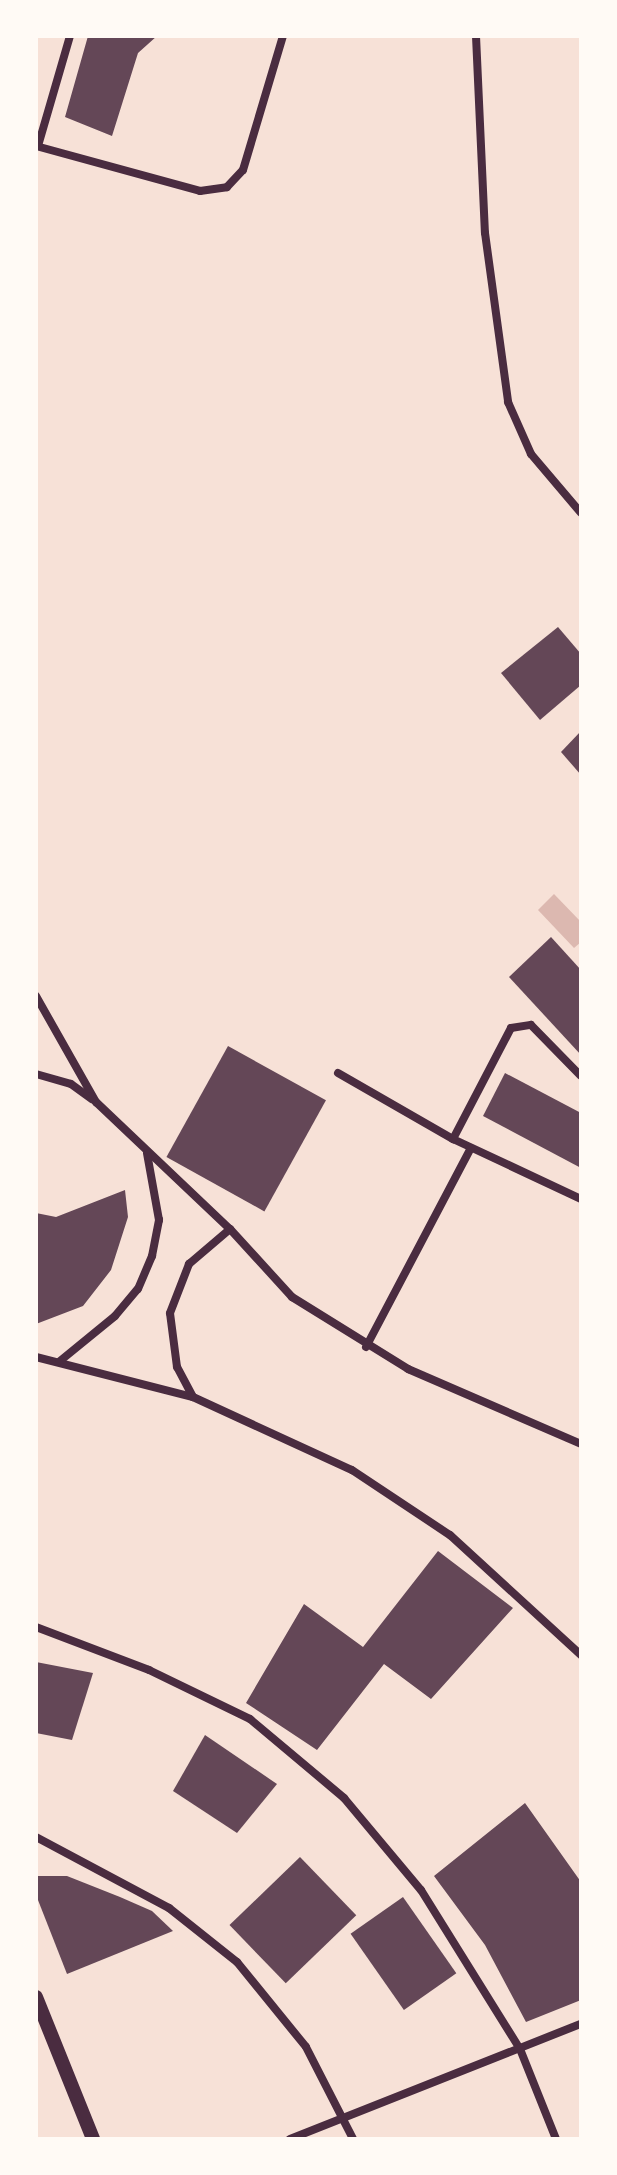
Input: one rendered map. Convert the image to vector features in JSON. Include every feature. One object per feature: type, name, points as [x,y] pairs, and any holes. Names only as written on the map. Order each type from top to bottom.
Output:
[{"type":"street","points":[[70,36],[37,146],[200,191],[227,187],[243,170],[283,36]]},
{"type":"street","points":[[476,36],[485,233],[508,402],[531,454],[581,513]]},
{"type":"street","points":[[36,996],[96,1102]]},
{"type":"street","points":[[453,1139],[511,1028],[531,1025],[581,1076]]},
{"type":"street","points":[[338,1073],[453,1139],[581,1199]]},
{"type":"street","points":[[36,1074],[71,1084],[96,1102],[230,1229],[292,1297],[366,1347],[581,1444]]},
{"type":"street","points":[[366,1347],[471,1148]]},
{"type":"street","points":[[60,1361],[115,1316],[138,1289],[152,1256],[159,1220],[157,1185],[146,1150]]},
{"type":"street","points":[[193,1397],[177,1367],[170,1313],[189,1264],[230,1229]]},
{"type":"street","points":[[36,1357],[193,1397],[301,1443],[402,1501],[495,1572],[581,1655]]},
{"type":"street","points":[[36,1627],[149,1670],[250,1719],[344,1798],[421,1890],[520,2049],[556,2139]]},
{"type":"street","points":[[36,1837],[169,1908],[237,1962],[306,2047],[353,2139]]},
{"type":"street","points":[[36,1997],[93,2139]]},
{"type":"street","points":[[290,2139],[581,2024]]},
{"type":"shaded area","points":[[554,894],[581,922],[581,942],[574,948],[538,910]]},
{"type":"building","points":[[88,36],[157,36],[138,53],[112,136],[65,117]]},
{"type":"building","points":[[558,627],[581,654],[581,685],[540,720],[501,673]]},
{"type":"building","points":[[581,731],[581,775],[561,752]]},
{"type":"building","points":[[551,937],[581,970],[581,1055],[509,977]]},
{"type":"building","points":[[228,1046],[326,1100],[264,1211],[166,1157]]},
{"type":"building","points":[[505,1073],[581,1113],[581,1168],[483,1116]]},
{"type":"building","points":[[125,1190],[128,1217],[111,1270],[83,1306],[36,1324],[36,1213],[56,1217]]},
{"type":"building","points":[[438,1551],[513,1608],[431,1699],[384,1664],[317,1750],[246,1703],[304,1604],[363,1647]]},
{"type":"building","points":[[36,1662],[93,1673],[72,1740],[36,1733]]},
{"type":"building","points":[[205,1735],[277,1784],[237,1833],[173,1791]]},
{"type":"building","points":[[525,1803],[581,1882],[581,2000],[526,2022],[485,1945],[434,1876]]},
{"type":"building","points":[[300,1857],[356,1915],[286,1983],[230,1925]]},
{"type":"building","points":[[36,1876],[67,1876],[120,1897],[152,1911],[173,1931],[67,1974],[36,1895]]},
{"type":"building","points":[[403,1897],[456,1973],[404,2010],[351,1934]]}]
